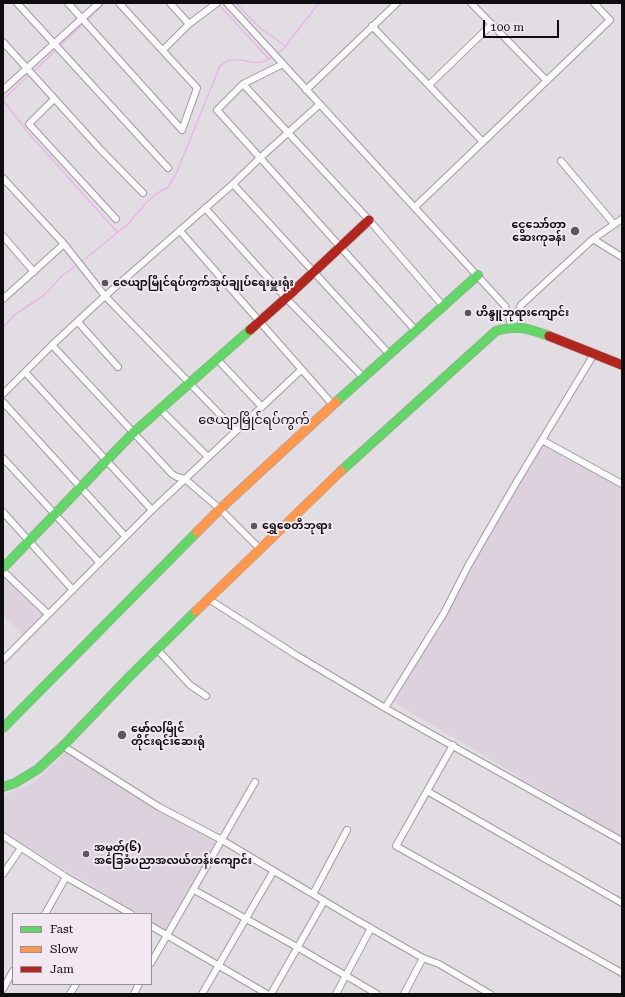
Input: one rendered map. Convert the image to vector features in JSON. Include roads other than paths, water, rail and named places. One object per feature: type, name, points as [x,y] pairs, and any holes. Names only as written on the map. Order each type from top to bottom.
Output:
[{"type":"street","points":[[17,3],[168,168]]},
{"type":"street","points":[[68,3],[182,130],[197,88],[119,3]]},
{"type":"street","points":[[3,90],[99,3]]},
{"type":"street","points":[[170,3],[189,24]]},
{"type":"street","points":[[163,50],[189,24],[217,3]]},
{"type":"street","points":[[227,3],[506,306],[511,327]]},
{"type":"street","points":[[306,90],[397,3]]},
{"type":"street","points":[[471,3],[547,81]]},
{"type":"street","points":[[415,207],[610,20],[594,3]]},
{"type":"street","points":[[429,85],[492,24]]},
{"type":"street","points":[[372,26],[484,142]]},
{"type":"street","points":[[3,42],[100,150],[143,193]]},
{"type":"street","points":[[281,63],[243,84],[217,110],[261,157],[416,331]]},
{"type":"street","points":[[243,84],[369,220],[444,307]]},
{"type":"street","points":[[54,100],[29,124],[116,219]]},
{"type":"street","points":[[3,394],[52,345],[105,296],[233,184],[320,104]]},
{"type":"street","points":[[561,161],[614,224]]},
{"type":"street","points":[[3,178],[64,244],[105,296],[236,431]]},
{"type":"street","points":[[233,184],[390,355]]},
{"type":"street","points":[[205,208],[286,298],[364,378]]},
{"type":"street","points":[[511,327],[521,305],[594,239],[622,219]]},
{"type":"street","points":[[48,614],[3,570],[29,540],[133,433],[286,298],[369,220]]},
{"type":"street","points":[[180,231],[333,405]]},
{"type":"street","points":[[3,236],[34,272]]},
{"type":"street","points":[[594,239],[622,258]]},
{"type":"street","points":[[4,296],[34,272],[64,244]]},
{"type":"street","points":[[3,728],[78,650],[220,509],[478,275]]},
{"type":"street","points":[[78,322],[118,367]]},
{"type":"street","points":[[3,787],[38,769],[63,746],[157,649],[197,610],[210,600],[260,549],[340,472],[496,332],[511,327],[521,326],[622,365]]},
{"type":"street","points":[[52,345],[172,474],[185,479],[220,509],[260,549]]},
{"type":"street","points":[[385,708],[444,613],[468,566],[594,354]]},
{"type":"street","points":[[217,359],[262,407]]},
{"type":"street","points":[[3,660],[125,536],[301,370]]},
{"type":"street","points":[[25,372],[152,510]]},
{"type":"street","points":[[3,402],[125,536]]},
{"type":"street","points":[[160,409],[208,457]]},
{"type":"street","points":[[542,440],[622,484]]},
{"type":"street","points":[[3,458],[99,562]]},
{"type":"street","points":[[3,512],[72,590]]},
{"type":"street","points":[[210,600],[296,655],[385,708],[622,841]]},
{"type":"street","points":[[157,649],[190,685],[206,696]]},
{"type":"street","points":[[453,745],[396,846],[622,973]]},
{"type":"street","points":[[63,746],[159,807],[222,840],[273,872],[423,958],[439,964],[490,994]]},
{"type":"street","points":[[152,961],[255,782]]},
{"type":"street","points":[[427,791],[622,903]]},
{"type":"street","points":[[313,894],[348,830]]},
{"type":"street","points":[[3,836],[66,877],[129,913]]},
{"type":"street","points":[[3,874],[21,848]]},
{"type":"street","points":[[202,994],[273,872]]},
{"type":"street","points":[[46,913],[66,877]]},
{"type":"street","points":[[194,890],[297,946],[377,994]]},
{"type":"street","points":[[271,994],[324,901]]},
{"type":"street","points":[[117,913],[120,907]]},
{"type":"street","points":[[152,927],[267,994]]},
{"type":"street","points":[[336,994],[371,928]]},
{"type":"street","points":[[404,994],[423,958]]},
{"type":"street","points":[[3,989],[12,973]]},
{"type":"street","points":[[70,994],[75,985]]},
{"type":"street","points":[[134,994],[138,985]]},
{"type":"waterway","points":[[88,19],[105,3]]},
{"type":"waterway","points":[[236,3],[261,29],[286,46]]},
{"type":"waterway","points":[[277,54],[284,48],[319,3]]},
{"type":"waterway","points":[[220,6],[269,59]]},
{"type":"waterway","points":[[61,45],[82,25]]},
{"type":"waterway","points":[[34,71],[55,51]]},
{"type":"waterway","points":[[80,263],[128,224],[145,204],[156,194],[168,187],[176,174],[220,66],[230,60],[262,62],[274,56]]},
{"type":"waterway","points":[[5,98],[28,76]]},
{"type":"waterway","points":[[3,100],[31,136],[118,233]]},
{"type":"waterway","points":[[3,328],[14,315],[43,296],[62,276],[77,265]]},
{"type":"place","name":"ငွေသော်တာ ဆေးကုခန်း","points":[[575,231]]},
{"type":"place","name":"ဇေယျာမြိုင်ရပ်ကွက်အုပ်ချုပ်ရေးမှူးရုံး","points":[[105,283]]},
{"type":"place","name":"ဟိန္ဒူဘုရားကျောင်း","points":[[468,313]]},
{"type":"place","name":"ရွှေစေတီဘုရား","points":[[254,526]]},
{"type":"place","name":"မော်လမြိုင် တိုင်းရင်းဆေးရုံ","points":[[122,735]]},
{"type":"place","name":"အမှတ်(၆) အခြေခံပညာအလယ်တန်းကျောင်း","points":[[86,854]]},
{"type":"district","name":"ဇေယျာမြိုင်ရပ်ကွက်","points":[[254,420]]}]
